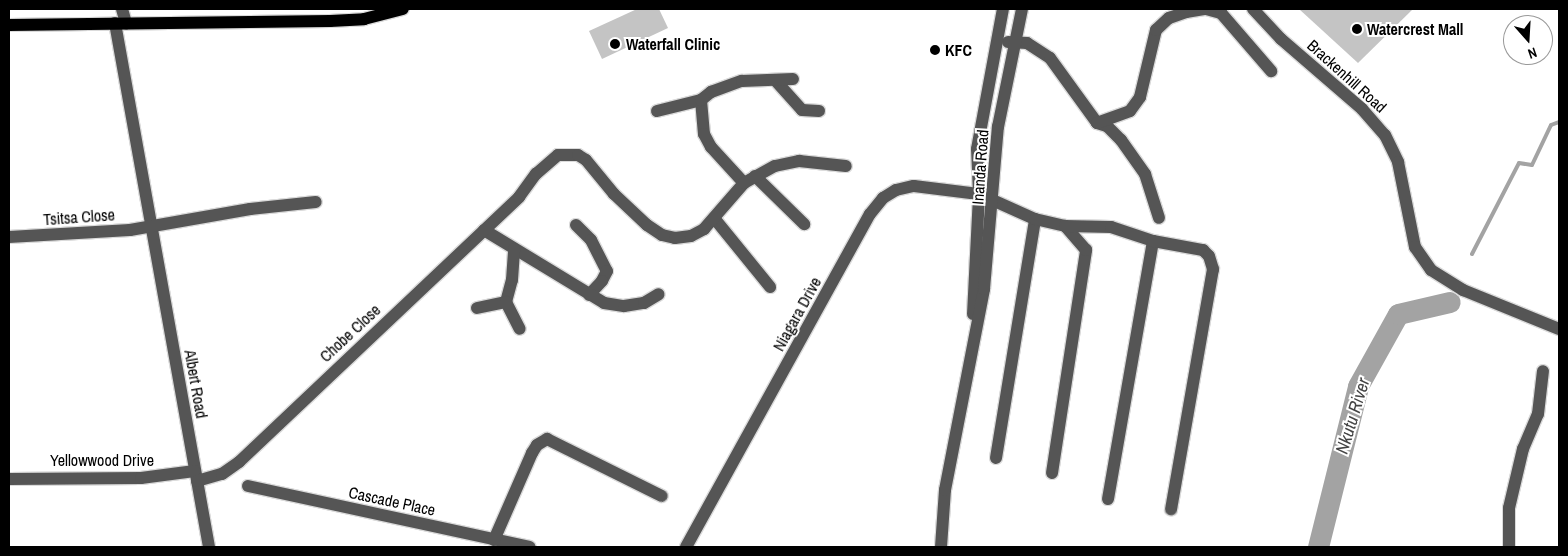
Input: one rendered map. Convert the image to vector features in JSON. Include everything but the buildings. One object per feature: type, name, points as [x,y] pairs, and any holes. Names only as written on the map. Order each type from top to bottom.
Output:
[{"type":"main road","points":[[9,25],[355,19],[403,9]]},
{"type":"street","name":"Albert Road","points":[[122,9],[120,23],[152,227],[209,547]]},
{"type":"street","name":"Inanda Road","points":[[974,329],[972,283],[979,194],[977,149],[1003,9]]},
{"type":"street","name":"Inanda Road","points":[[941,547],[945,490],[974,329],[984,289],[998,127],[1022,9]]},
{"type":"street","points":[[1097,123],[1130,111],[1140,96],[1156,30],[1169,18],[1186,12],[1206,9],[1221,13],[1271,71]]},
{"type":"street","name":"Brackenhill Road","points":[[1253,9],[1281,39],[1362,109],[1385,134],[1401,170],[1415,247],[1431,270],[1463,290],[1559,329]]},
{"type":"street","points":[[996,41],[1036,46],[1050,58],[1097,123],[1107,126],[1134,156],[1152,188],[1160,218]]},
{"type":"street","points":[[657,111],[701,100],[727,85],[793,79]]},
{"type":"street","points":[[775,80],[802,110],[818,110]]},
{"type":"street","points":[[701,100],[704,134],[710,147],[744,183]]},
{"type":"street","name":"Chobe Close","points":[[196,476],[222,474],[239,462],[519,197],[548,161],[569,154],[586,160],[614,194],[662,235],[675,238],[691,236],[714,218],[744,183],[775,166],[799,161],[846,166]]},
{"type":"street","points":[[755,176],[804,224]]},
{"type":"street","name":"Niagara Drive","points":[[686,547],[870,214],[883,198],[896,190],[914,186],[979,194],[1035,218],[1065,226],[1111,227],[1153,241],[1203,250],[1209,256],[1213,269],[1171,509]]},
{"type":"street","points":[[152,227],[250,209],[316,202]]},
{"type":"street","points":[[714,218],[770,287]]},
{"type":"street","points":[[996,458],[1035,218]]},
{"type":"street","points":[[576,225],[591,240],[607,271],[602,281],[589,294]]},
{"type":"street","points":[[1052,473],[1086,266],[1084,245],[1065,226]]},
{"type":"street","name":"Tsitsa Close","points":[[9,237],[152,227]]},
{"type":"street","points":[[484,230],[604,303],[624,306],[644,303],[659,294]]},
{"type":"street","points":[[1108,499],[1153,241]]},
{"type":"street","points":[[514,249],[512,280],[506,302],[520,329]]},
{"type":"street","points":[[477,308],[506,302]]},
{"type":"street","points":[[1509,547],[1509,508],[1524,449],[1538,414],[1543,371]]},
{"type":"street","points":[[487,542],[532,453],[537,445],[547,440],[662,496]]},
{"type":"street","name":"Yellowwood Drive","points":[[9,479],[196,476]]},
{"type":"street","name":"Cascade Place","points":[[248,486],[487,542],[529,547]]},
{"type":"waterway","name":"Nkutu River","points":[[1472,254],[1519,163],[1532,165],[1551,125],[1559,122]]},
{"type":"waterway","name":"Nkutu River","points":[[1318,547],[1358,386],[1398,314],[1450,302]]},
{"type":"place","name":"Watercrest Mall","points":[[1357,29]]},
{"type":"place","name":"Waterfall Clinic","points":[[615,44]]},
{"type":"place","name":"KFC","points":[[935,50]]}]
